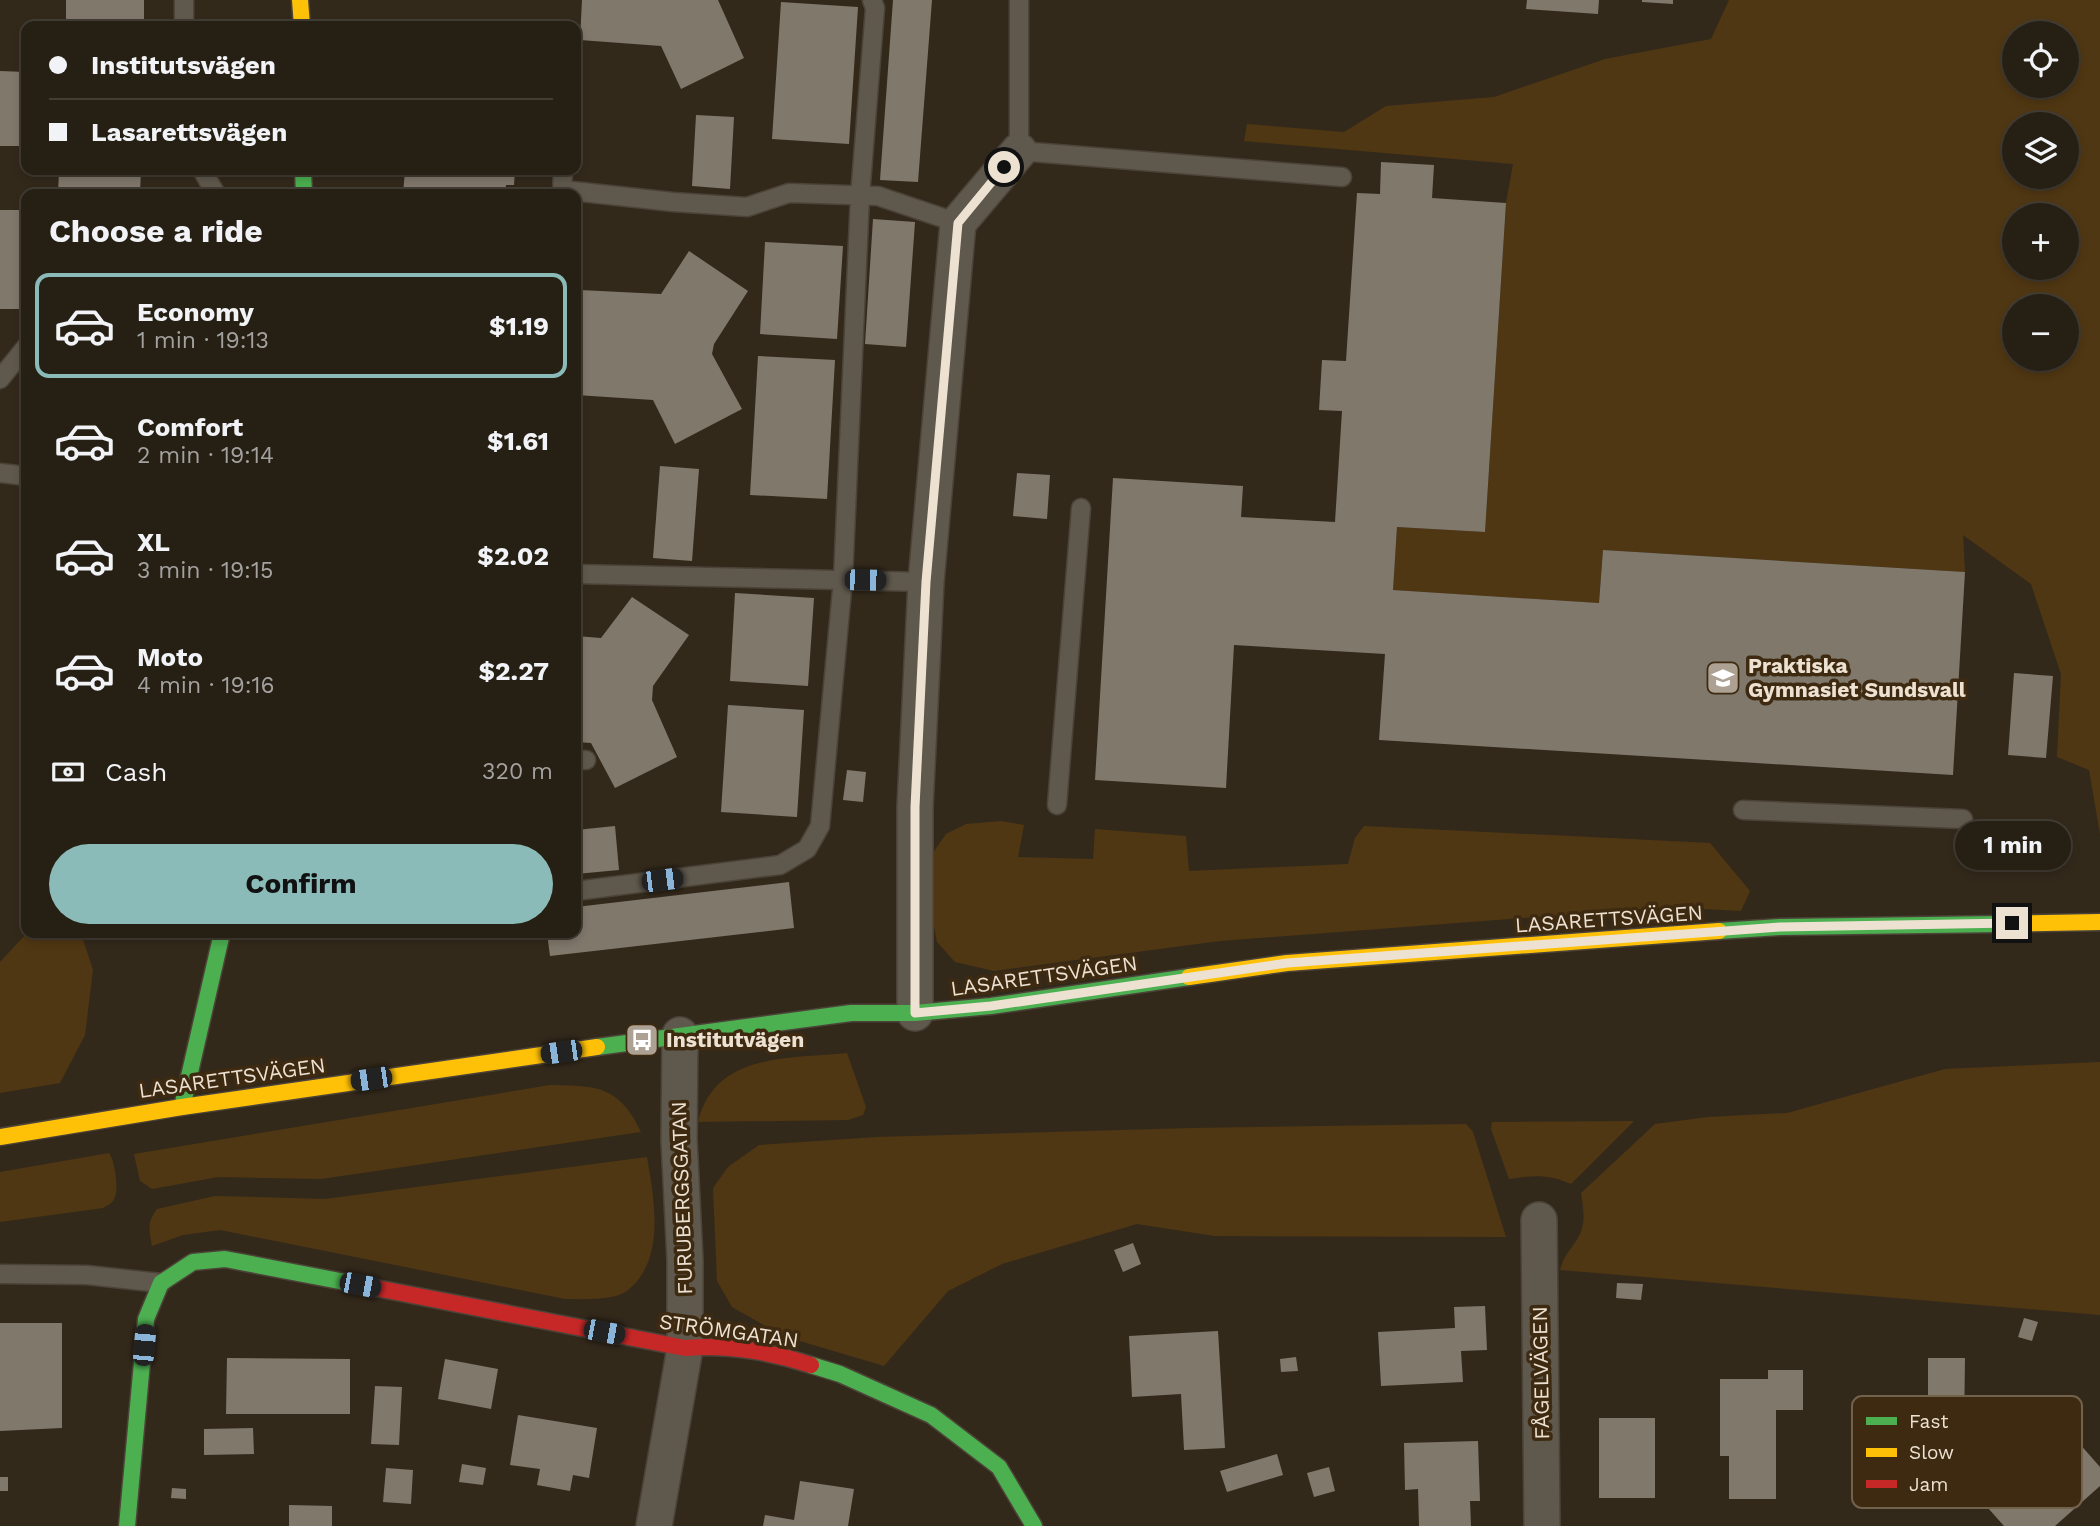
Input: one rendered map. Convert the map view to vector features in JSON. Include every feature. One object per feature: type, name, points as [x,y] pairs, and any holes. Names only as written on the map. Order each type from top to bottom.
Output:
[{"type":"street","points":[[300,0],[302,21]]},
{"type":"street","points":[[915,1013],[915,807],[926,582],[958,223],[1019,151]]},
{"type":"street","name":"LASARETTSVÄGEN","points":[[0,1137],[181,1107],[680,1035],[850,1013],[915,1013],[991,1006],[1287,963],[1780,927],[2100,922]]},
{"type":"street","points":[[181,1107],[221,938]]},
{"type":"street","name":"FURUBERGSGATAN","points":[[654,1526],[685,1348],[685,1260],[679,1140],[680,1035]]},
{"type":"street","name":"FÅGELVÄGEN","points":[[1539,1220],[1542,1526]]},
{"type":"street","name":"STRÖMGATAN","points":[[161,1283],[193,1262],[225,1259],[685,1348],[706,1346],[783,1356],[840,1374],[932,1415],[999,1467],[1034,1526]]},
{"type":"street","points":[[127,1526],[146,1319],[161,1283]]},
{"type":"lane","points":[[184,0],[184,21]]},
{"type":"lane","points":[[581,890],[780,865],[807,849],[820,826],[843,579],[860,196],[875,8],[872,0]]},
{"type":"lane","points":[[1019,0],[1019,151],[1342,177]]},
{"type":"lane","points":[[581,194],[747,207],[789,193],[878,196],[958,223]]},
{"type":"lane","points":[[0,379],[21,353]]},
{"type":"lane","points":[[0,473],[21,475]]},
{"type":"lane","points":[[1057,805],[1081,508]]},
{"type":"lane","points":[[581,574],[926,582]]},
{"type":"lane","points":[[1743,810],[1963,819]]},
{"type":"lane","points":[[0,1274],[87,1275],[161,1283]]},
{"type":"shaded area","points":[[1729,0],[2100,0],[2100,834],[2089,770],[2057,757],[2061,674],[2031,584],[1963,535],[1965,572],[1603,550],[1599,603],[1393,590],[1397,527],[1485,532],[1506,203],[1513,164],[1244,141],[1247,124],[1344,132],[1386,106],[1494,97],[1605,59],[1711,39]]},
{"type":"shaded area","points":[[1001,821],[1024,825],[1018,857],[1093,859],[1095,829],[1186,836],[1189,871],[1348,864],[1355,838],[1364,826],[1710,843],[1750,891],[1741,911],[1667,907],[1220,941],[994,971],[955,962],[937,942],[932,916],[928,860],[946,834],[966,824]]},
{"type":"shaded area","points":[[22,938],[83,938],[93,970],[85,1035],[60,1083],[0,1093],[0,962]]},
{"type":"shaded area","points":[[847,1053],[866,1107],[863,1115],[848,1120],[698,1122],[707,1099],[720,1083],[737,1071],[779,1059]]},
{"type":"shaded area","points":[[2100,1062],[2100,1315],[1560,1270],[1582,1229],[1584,1214],[1581,1193],[1655,1124],[1708,1117],[1787,1113],[1945,1069]]},
{"type":"shaded area","points":[[550,1085],[581,1086],[604,1091],[624,1105],[641,1132],[321,1179],[218,1177],[152,1189],[140,1181],[134,1154]]},
{"type":"shaded area","points":[[1634,1121],[1571,1184],[1541,1176],[1509,1179],[1491,1129],[1492,1122]]},
{"type":"shaded area","points":[[1466,1124],[1473,1132],[1506,1237],[1215,1236],[1137,1224],[1002,1264],[948,1291],[884,1366],[783,1336],[732,1307],[717,1281],[713,1188],[728,1167],[759,1145],[877,1137]]},
{"type":"shaded area","points":[[109,1153],[115,1169],[116,1184],[115,1197],[110,1204],[103,1208],[0,1222],[0,1172]]},
{"type":"shaded area","points":[[647,1157],[654,1209],[653,1246],[640,1277],[622,1294],[607,1298],[565,1299],[220,1230],[183,1235],[152,1246],[150,1235],[150,1222],[157,1209],[215,1196],[325,1199]]},
{"type":"building","points":[[66,0],[144,0],[144,21],[66,21]]},
{"type":"building","points":[[582,0],[718,0],[744,58],[681,89],[661,46],[581,40]]},
{"type":"building","points":[[893,0],[932,0],[918,182],[880,180]]},
{"type":"building","points":[[1527,0],[1599,0],[1598,14],[1526,9]]},
{"type":"building","points":[[1673,0],[1673,4],[1642,2]]},
{"type":"building","points":[[781,2],[858,7],[849,144],[772,139]]},
{"type":"building","points":[[0,71],[21,72],[21,146],[0,146]]},
{"type":"building","points":[[696,115],[734,117],[730,189],[692,186]]},
{"type":"building","points":[[1381,162],[1434,165],[1432,198],[1506,203],[1485,532],[1397,527],[1393,590],[1599,603],[1603,550],[1965,572],[1953,775],[1379,740],[1385,654],[1234,645],[1226,788],[1095,780],[1113,478],[1243,486],[1241,517],[1335,522],[1342,411],[1319,410],[1322,360],[1346,361],[1357,193],[1380,194]]},
{"type":"building","points":[[59,175],[141,175],[140,189],[58,189]]},
{"type":"building","points":[[405,175],[515,175],[514,185],[506,185],[506,189],[403,189]]},
{"type":"building","points":[[0,210],[21,210],[21,309],[0,309]]},
{"type":"building","points":[[873,219],[915,222],[906,347],[865,344]]},
{"type":"building","points":[[765,242],[843,246],[837,339],[760,334]]},
{"type":"building","points":[[689,251],[748,291],[714,344],[712,354],[742,409],[675,444],[653,400],[581,395],[581,290],[661,294]]},
{"type":"building","points":[[758,356],[835,360],[827,499],[750,495]]},
{"type":"building","points":[[660,466],[699,469],[692,561],[653,558]]},
{"type":"building","points":[[1017,473],[1050,475],[1047,519],[1013,516]]},
{"type":"building","points":[[735,593],[814,598],[808,686],[730,681]]},
{"type":"building","points":[[632,597],[689,635],[653,686],[652,700],[677,757],[615,788],[591,743],[581,742],[581,636],[601,638]]},
{"type":"building","points":[[2014,673],[2053,676],[2046,758],[2008,755]]},
{"type":"building","points":[[728,705],[804,710],[797,817],[721,812]]},
{"type":"building","points":[[847,770],[866,772],[863,802],[843,800]]},
{"type":"building","points":[[615,826],[619,870],[581,874],[581,829]]},
{"type":"building","points":[[789,882],[794,928],[550,956],[548,938],[581,938],[581,906]]},
{"type":"building","points":[[1133,1243],[1141,1264],[1123,1272],[1114,1250]]},
{"type":"building","points":[[1617,1283],[1643,1284],[1641,1300],[1616,1298]]},
{"type":"building","points":[[1485,1306],[1487,1350],[1461,1351],[1463,1382],[1381,1386],[1378,1332],[1455,1328],[1454,1307]]},
{"type":"building","points":[[2024,1318],[2038,1322],[2032,1341],[2018,1337]]},
{"type":"building","points":[[0,1323],[62,1323],[62,1428],[0,1431]]},
{"type":"building","points":[[1218,1331],[1225,1448],[1184,1450],[1181,1394],[1132,1397],[1129,1336]]},
{"type":"building","points":[[1296,1357],[1298,1371],[1281,1372],[1280,1359]]},
{"type":"building","points":[[227,1358],[350,1359],[350,1414],[226,1414]]},
{"type":"building","points":[[1928,1358],[1965,1358],[1964,1396],[1928,1396]]},
{"type":"building","points":[[445,1359],[498,1369],[491,1409],[438,1399]]},
{"type":"building","points":[[1768,1370],[1803,1370],[1803,1410],[1776,1410],[1776,1499],[1729,1499],[1729,1456],[1720,1456],[1720,1379],[1768,1379]]},
{"type":"building","points":[[375,1386],[402,1387],[399,1445],[371,1444]]},
{"type":"building","points":[[518,1415],[597,1428],[589,1478],[573,1475],[570,1491],[537,1485],[540,1469],[510,1465]]},
{"type":"building","points":[[1599,1418],[1655,1418],[1655,1498],[1599,1498]]},
{"type":"building","points":[[253,1428],[254,1454],[204,1455],[204,1429]]},
{"type":"building","points":[[1478,1441],[1480,1501],[1470,1501],[1471,1526],[1419,1526],[1418,1489],[1405,1490],[1404,1443]]},
{"type":"building","points":[[2082,1447],[2100,1467],[2100,1486],[2082,1502]]},
{"type":"building","points":[[1277,1454],[1283,1475],[1227,1492],[1220,1471]]},
{"type":"building","points":[[462,1464],[486,1468],[483,1485],[459,1482]]},
{"type":"building","points":[[1329,1467],[1335,1491],[1314,1497],[1307,1473]]},
{"type":"building","points":[[386,1468],[413,1470],[411,1504],[383,1502]]},
{"type":"building","points":[[0,1477],[8,1477],[8,1491],[0,1491]]},
{"type":"building","points":[[800,1481],[854,1489],[848,1526],[763,1526],[765,1515],[794,1520]]},
{"type":"building","points":[[172,1488],[186,1489],[186,1499],[171,1498]]},
{"type":"building","points":[[289,1505],[332,1506],[332,1526],[289,1526]]},
{"type":"building","points":[[1988,1508],[2075,1508],[2055,1526],[2004,1526]]},
{"type":"traffic: fast","points":[[303,175],[304,189]]},
{"type":"traffic: fast","points":[[1719,931],[1780,927],[2000,924]]},
{"type":"traffic: fast","points":[[182,1107],[221,938]]},
{"type":"traffic: fast","points":[[597,1047],[851,1013],[915,1013],[991,1006],[1189,977]]},
{"type":"traffic: fast","points":[[127,1526],[146,1319],[161,1283],[193,1262],[225,1259],[376,1288]]},
{"type":"traffic: fast","points":[[811,1365],[840,1374],[931,1415],[999,1467],[1034,1526]]},
{"type":"traffic: slow","points":[[300,0],[302,21]]},
{"type":"traffic: slow","points":[[2000,924],[2100,922]]},
{"type":"traffic: slow","points":[[1189,977],[1287,963],[1719,931]]},
{"type":"traffic: slow","points":[[0,1137],[182,1107],[597,1047]]},
{"type":"traffic: jam","points":[[376,1288],[685,1348],[749,1350],[811,1365]]},
{"type":"place","name":"Praktiska Gymnasiet Sundsvall","points":[[1723,678]]},
{"type":"place","name":"Institutvägen","points":[[642,1040]]},
{"type":"route","points":[[1004,167],[958,223],[926,582],[915,807],[915,1013],[991,1006],[1287,963],[1780,927],[2012,923]]}]
